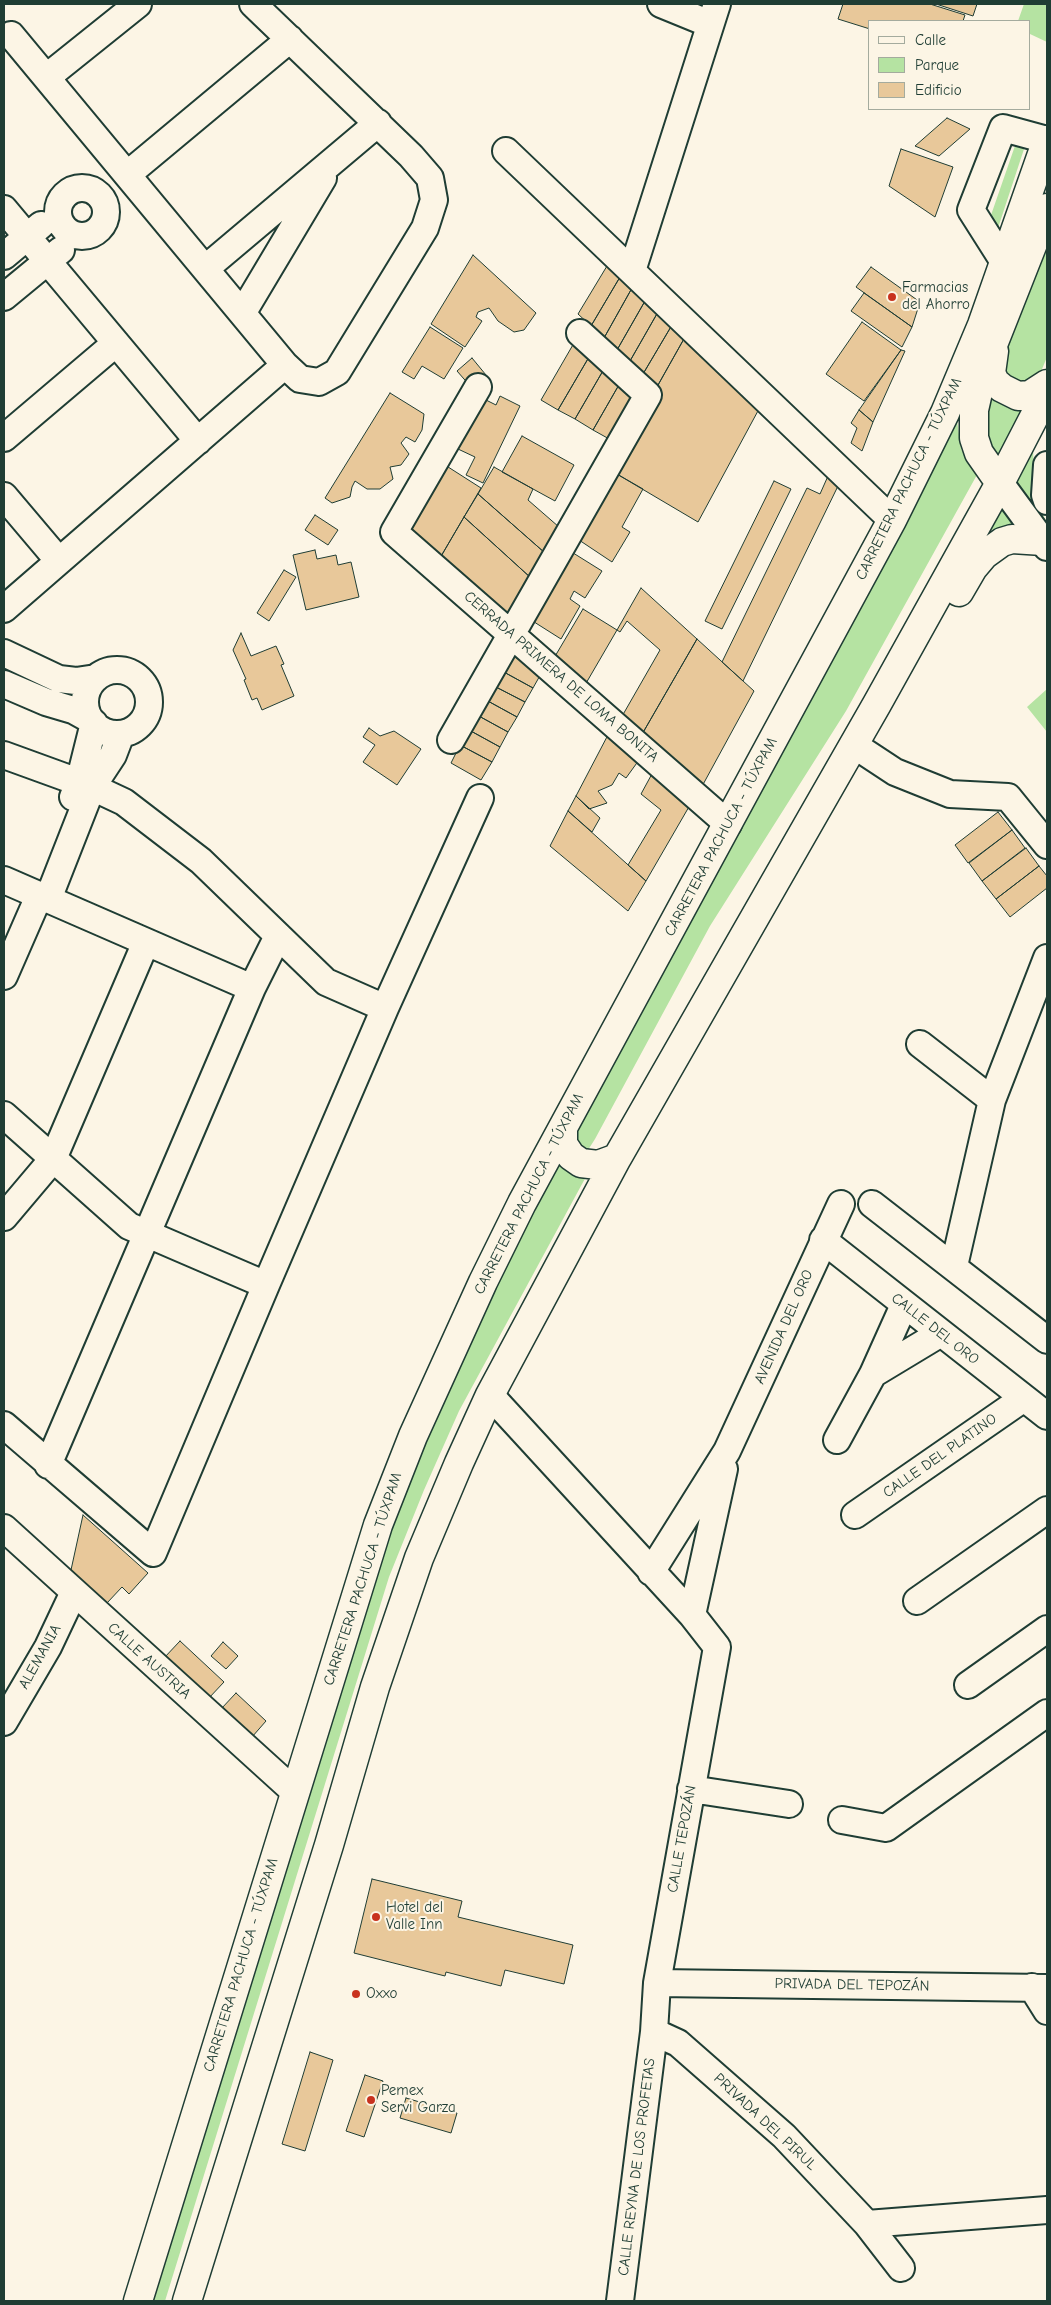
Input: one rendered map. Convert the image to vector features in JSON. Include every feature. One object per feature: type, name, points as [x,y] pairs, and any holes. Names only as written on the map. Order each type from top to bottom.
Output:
[{"type":"main road","name":"CARRETERA PACHUCA - TÚXPAM","points":[[138,2301],[378,1525],[413,1436],[488,1273],[563,1128],[892,520],[945,414],[982,325],[1047,140]]},
{"type":"main road","points":[[1000,484],[980,453],[974,438],[972,424],[974,410],[983,370],[1047,208]]},
{"type":"main road","points":[[998,332],[991,373],[995,382],[1018,396],[1030,395],[1047,384]]},
{"type":"main road","points":[[187,2301],[329,1845],[375,1687],[419,1558],[490,1395],[617,1158],[854,745],[1000,484],[1047,392]]},
{"type":"main road","points":[[877,704],[913,669],[973,568],[984,555],[1002,542],[1012,539],[1046,542]]},
{"type":"main road","points":[[563,1128],[563,1144],[572,1156],[581,1163],[598,1165],[617,1158]]},
{"type":"street","points":[[47,78],[138,4]]},
{"type":"street","points":[[12,35],[285,365],[300,378],[319,382],[337,372],[425,228],[434,200],[430,178],[411,156],[253,4]]},
{"type":"street","points":[[632,271],[714,14],[661,4]]},
{"type":"street","points":[[57,212],[63,227],[68,232],[79,236],[91,235],[97,231],[103,224],[106,214],[128,175],[290,39]]},
{"type":"street","points":[[206,268],[378,123]]},
{"type":"street","points":[[1004,262],[971,210],[1003,128],[1047,140]]},
{"type":"street","points":[[506,151],[892,520]]},
{"type":"street","points":[[243,312],[334,160]]},
{"type":"street","points":[[4,256],[57,212],[61,198],[73,188],[87,188],[128,175]]},
{"type":"street","points":[[87,188],[98,193],[103,200],[106,214]]},
{"type":"street","points":[[4,209],[198,441]]},
{"type":"street","points":[[4,298],[79,236]]},
{"type":"street","points":[[451,740],[648,395],[580,333]]},
{"type":"street","points":[[4,438],[116,343]]},
{"type":"street","points":[[4,610],[285,365]]},
{"type":"street","name":"CERRADA PRIMERA DE LOMA BONITA","points":[[478,387],[394,532],[728,824]]},
{"type":"street","points":[[1047,465],[1045,495],[1047,501]]},
{"type":"street","points":[[1000,484],[1046,542]]},
{"type":"street","points":[[4,496],[59,561]]},
{"type":"street","points":[[4,654],[59,679],[76,681],[96,678]]},
{"type":"street","points":[[4,684],[46,702],[73,710],[93,722],[111,733],[121,734],[140,725],[146,716],[149,705],[148,694],[144,684],[136,676],[115,670],[104,673],[89,686],[85,706],[93,722],[85,785]]},
{"type":"street","points":[[4,976],[23,891],[85,785],[112,755],[121,734]]},
{"type":"street","points":[[854,745],[895,772],[950,794],[1008,797],[1047,845]]},
{"type":"street","points":[[4,754],[124,802],[200,861],[326,982],[385,1008]]},
{"type":"street","points":[[4,1425],[153,1554],[266,1284],[385,1008],[480,798]]},
{"type":"street","points":[[23,891],[252,988]]},
{"type":"street","points":[[48,1465],[252,988],[278,936]]},
{"type":"street","points":[[4,1217],[54,1159],[146,942]]},
{"type":"street","points":[[954,1266],[992,1100],[1047,958]]},
{"type":"street","points":[[920,1044],[992,1100]]},
{"type":"street","points":[[4,1115],[129,1226],[146,1235],[266,1284]]},
{"type":"street","name":"AVENIDA DEL ORO","points":[[650,1572],[727,1451],[841,1204]]},
{"type":"street","points":[[872,1204],[1047,1340]]},
{"type":"street","name":"CALLE DEL ORO","points":[[823,1240],[1047,1416]]},
{"type":"street","points":[[837,1440],[872,1374],[904,1305]]},
{"type":"street","points":[[872,1374],[941,1333]]},
{"type":"street","points":[[490,1395],[650,1572],[692,1615]]},
{"type":"street","name":"CALLE DEL PLATINO","points":[[855,1515],[1024,1398]]},
{"type":"street","name":"AVENIDA DEL ORO","points":[[692,1615],[727,1451]]},
{"type":"street","points":[[917,1601],[1047,1510]]},
{"type":"street","name":"CALLE AUSTRIA","points":[[4,1528],[295,1792]]},
{"type":"street","name":"ALEMANIA","points":[[4,1722],[48,1647],[74,1592]]},
{"type":"street","name":"CALLE TEPOZÁN","points":[[654,2032],[656,1983],[717,1647],[692,1615]]},
{"type":"street","points":[[968,1685],[1047,1629]]},
{"type":"street","points":[[842,1820],[886,1828],[1047,1713]]},
{"type":"street","points":[[691,1789],[789,1804]]},
{"type":"street","name":"PRIVADA DEL TEPOZÁN","points":[[656,1983],[1040,1988]]},
{"type":"street","points":[[1040,1988],[1047,2011]]},
{"type":"street","name":"PRIVADA DEL PIRUL","points":[[654,2032],[678,2044],[784,2136],[867,2224],[901,2268]]},
{"type":"street","name":"CALLE REYNA DE LOS PROFETAS","points":[[620,2301],[654,2032]]},
{"type":"street","points":[[867,2224],[1047,2210]]},
{"type":"green space","points":[[1024,4],[1047,4],[1047,42],[1031,34],[1031,20],[1018,20]]},
{"type":"green space","points":[[1017,140],[1026,143],[998,228],[990,218]]},
{"type":"green space","points":[[1047,234],[1047,357],[1040,374],[1019,385],[1003,373],[1004,342]]},
{"type":"green space","points":[[988,391],[997,401],[1008,408],[1024,407],[995,461],[989,452],[984,406]]},
{"type":"green space","points":[[956,413],[961,449],[969,463],[978,473],[846,711],[710,926],[595,1139],[588,1150],[582,1152],[572,1140]]},
{"type":"green space","points":[[1033,449],[1035,498],[1046,521],[1042,524],[1012,485]]},
{"type":"green space","points":[[1004,502],[1030,534],[1002,529],[988,530]]},
{"type":"green space","points":[[1047,689],[1047,732],[1027,707]]},
{"type":"green space","points":[[554,1154],[588,1173],[459,1411],[424,1490],[389,1577],[165,2301],[143,2301],[404,1479]]},
{"type":"building","points":[[843,4],[930,4],[965,15],[963,20],[868,20],[868,28],[838,19]]},
{"type":"building","points":[[936,4],[977,4],[973,16]]},
{"type":"building","points":[[947,118],[970,129],[939,156],[915,146]]},
{"type":"building","points":[[901,149],[953,167],[935,217],[889,186]]},
{"type":"building","points":[[473,255],[536,313],[524,330],[514,332],[498,321],[489,308],[478,312],[476,317],[482,321],[465,347],[431,324]]},
{"type":"building","points":[[607,266],[620,277],[591,326],[578,314]]},
{"type":"building","name":"Farmacias del Ahorro","points":[[871,267],[920,302],[912,327],[856,287]]},
{"type":"building","points":[[620,277],[632,288],[604,338],[591,326]]},
{"type":"building","points":[[632,288],[645,301],[617,350],[604,338]]},
{"type":"building","points":[[864,293],[912,327],[902,347],[851,311]]},
{"type":"building","points":[[645,301],[658,312],[630,361],[617,350]]},
{"type":"building","points":[[658,312],[672,325],[643,374],[630,361]]},
{"type":"building","points":[[862,322],[901,350],[864,401],[826,374]]},
{"type":"building","points":[[672,325],[685,337],[657,387],[643,374]]},
{"type":"building","points":[[430,327],[463,348],[444,379],[422,366],[414,379],[402,372]]},
{"type":"building","points":[[685,337],[759,409],[698,522],[610,470]]},
{"type":"building","points":[[574,343],[589,357],[558,410],[541,400]]},
{"type":"building","points":[[901,350],[905,351],[873,422],[859,410]]},
{"type":"building","points":[[589,357],[604,369],[575,419],[558,410]]},
{"type":"building","points":[[472,358],[486,375],[471,387],[457,371]]},
{"type":"building","points":[[604,369],[620,383],[593,430],[575,419]]},
{"type":"building","points":[[620,383],[636,397],[611,440],[593,430]]},
{"type":"building","points":[[390,393],[424,414],[422,430],[415,442],[406,437],[401,443],[409,454],[401,465],[390,467],[393,479],[380,489],[367,489],[355,481],[350,497],[332,503],[325,498]]},
{"type":"building","points":[[476,395],[496,405],[500,396],[520,406],[483,483],[466,475],[475,457],[458,449],[471,421]]},
{"type":"building","points":[[859,410],[873,422],[862,451],[851,443],[857,428],[851,423]]},
{"type":"building","points":[[522,436],[574,465],[555,501],[502,472]]},
{"type":"building","points":[[445,465],[481,488],[440,558],[408,529]]},
{"type":"building","points":[[494,467],[533,489],[528,500],[559,527],[545,553],[478,494]]},
{"type":"building","points":[[610,470],[643,489],[622,527],[630,532],[612,562],[573,536]]},
{"type":"building","points":[[828,476],[838,486],[743,681],[722,662],[807,488],[820,494]]},
{"type":"building","points":[[774,481],[791,489],[722,629],[705,621]]},
{"type":"building","points":[[478,494],[545,553],[531,578],[464,517]]},
{"type":"building","points":[[315,515],[338,530],[328,545],[305,530]]},
{"type":"building","points":[[464,517],[531,578],[509,617],[440,558]]},
{"type":"building","points":[[315,550],[317,559],[336,555],[338,565],[351,562],[359,597],[306,610],[293,555]]},
{"type":"building","points":[[570,551],[602,571],[585,598],[574,591],[570,599],[580,606],[561,639],[531,620]]},
{"type":"building","points":[[284,570],[296,577],[269,621],[257,613]]},
{"type":"building","points":[[641,588],[697,639],[641,736],[621,718],[660,650],[627,621],[620,632],[617,630]]},
{"type":"building","points":[[583,609],[617,630],[585,685],[554,658]]},
{"type":"building","points":[[241,633],[251,656],[276,646],[284,664],[281,665],[294,696],[262,710],[257,698],[252,700],[244,680],[246,679],[233,650]]},
{"type":"building","points":[[697,639],[754,691],[700,790],[641,736]]},
{"type":"building","points":[[511,655],[542,672],[533,688],[502,671]]},
{"type":"building","points":[[502,671],[533,688],[525,702],[494,686]]},
{"type":"building","points":[[494,686],[525,702],[517,717],[486,700]]},
{"type":"building","points":[[486,700],[517,717],[508,732],[477,715]]},
{"type":"building","points":[[477,715],[508,732],[500,747],[469,730]]},
{"type":"building","points":[[369,728],[380,736],[394,731],[421,749],[397,785],[363,762],[375,745],[363,737]]},
{"type":"building","points":[[469,730],[500,747],[492,762],[460,745]]},
{"type":"building","points":[[609,733],[639,760],[626,778],[619,773],[612,785],[598,791],[607,803],[589,809],[576,796]]},
{"type":"building","points":[[460,745],[492,762],[481,780],[451,763]]},
{"type":"building","points":[[653,772],[690,805],[646,881],[628,865],[661,810],[641,794]]},
{"type":"building","points":[[576,796],[600,818],[592,832],[568,811]]},
{"type":"building","points":[[568,811],[646,881],[628,911],[550,846]]},
{"type":"building","points":[[998,812],[1012,830],[968,863],[955,845]]},
{"type":"building","points":[[1012,830],[1025,848],[982,881],[969,863]]},
{"type":"building","points":[[1026,848],[1039,866],[996,899],[982,881]]},
{"type":"building","points":[[1039,866],[1047,876],[1047,888],[1010,917],[996,899]]},
{"type":"building","points":[[83,1515],[148,1573],[129,1594],[122,1587],[107,1603],[71,1570]]},
{"type":"building","points":[[180,1641],[224,1682],[208,1699],[164,1658]]},
{"type":"building","points":[[223,1642],[238,1656],[226,1669],[211,1656]]},
{"type":"building","points":[[236,1693],[266,1721],[252,1737],[221,1709]]},
{"type":"building","points":[[372,1879],[462,1901],[458,1917],[573,1945],[564,1984],[505,1970],[501,1986],[446,1972],[445,1976],[354,1953]]},
{"type":"building","points":[[310,2052],[333,2060],[305,2151],[282,2144]]},
{"type":"building","points":[[365,2075],[383,2081],[364,2137],[346,2131]]},
{"type":"building","points":[[406,2098],[457,2113],[451,2133],[400,2118]]},
{"type":"place","name":"Farmacias del Ahorro","points":[[892,297]]},
{"type":"place","name":"Hotel del Valle Inn","points":[[376,1917]]},
{"type":"place","name":"Oxxo","points":[[356,1994]]},
{"type":"place","name":"Pemex Servi Garza","points":[[371,2100]]}]
